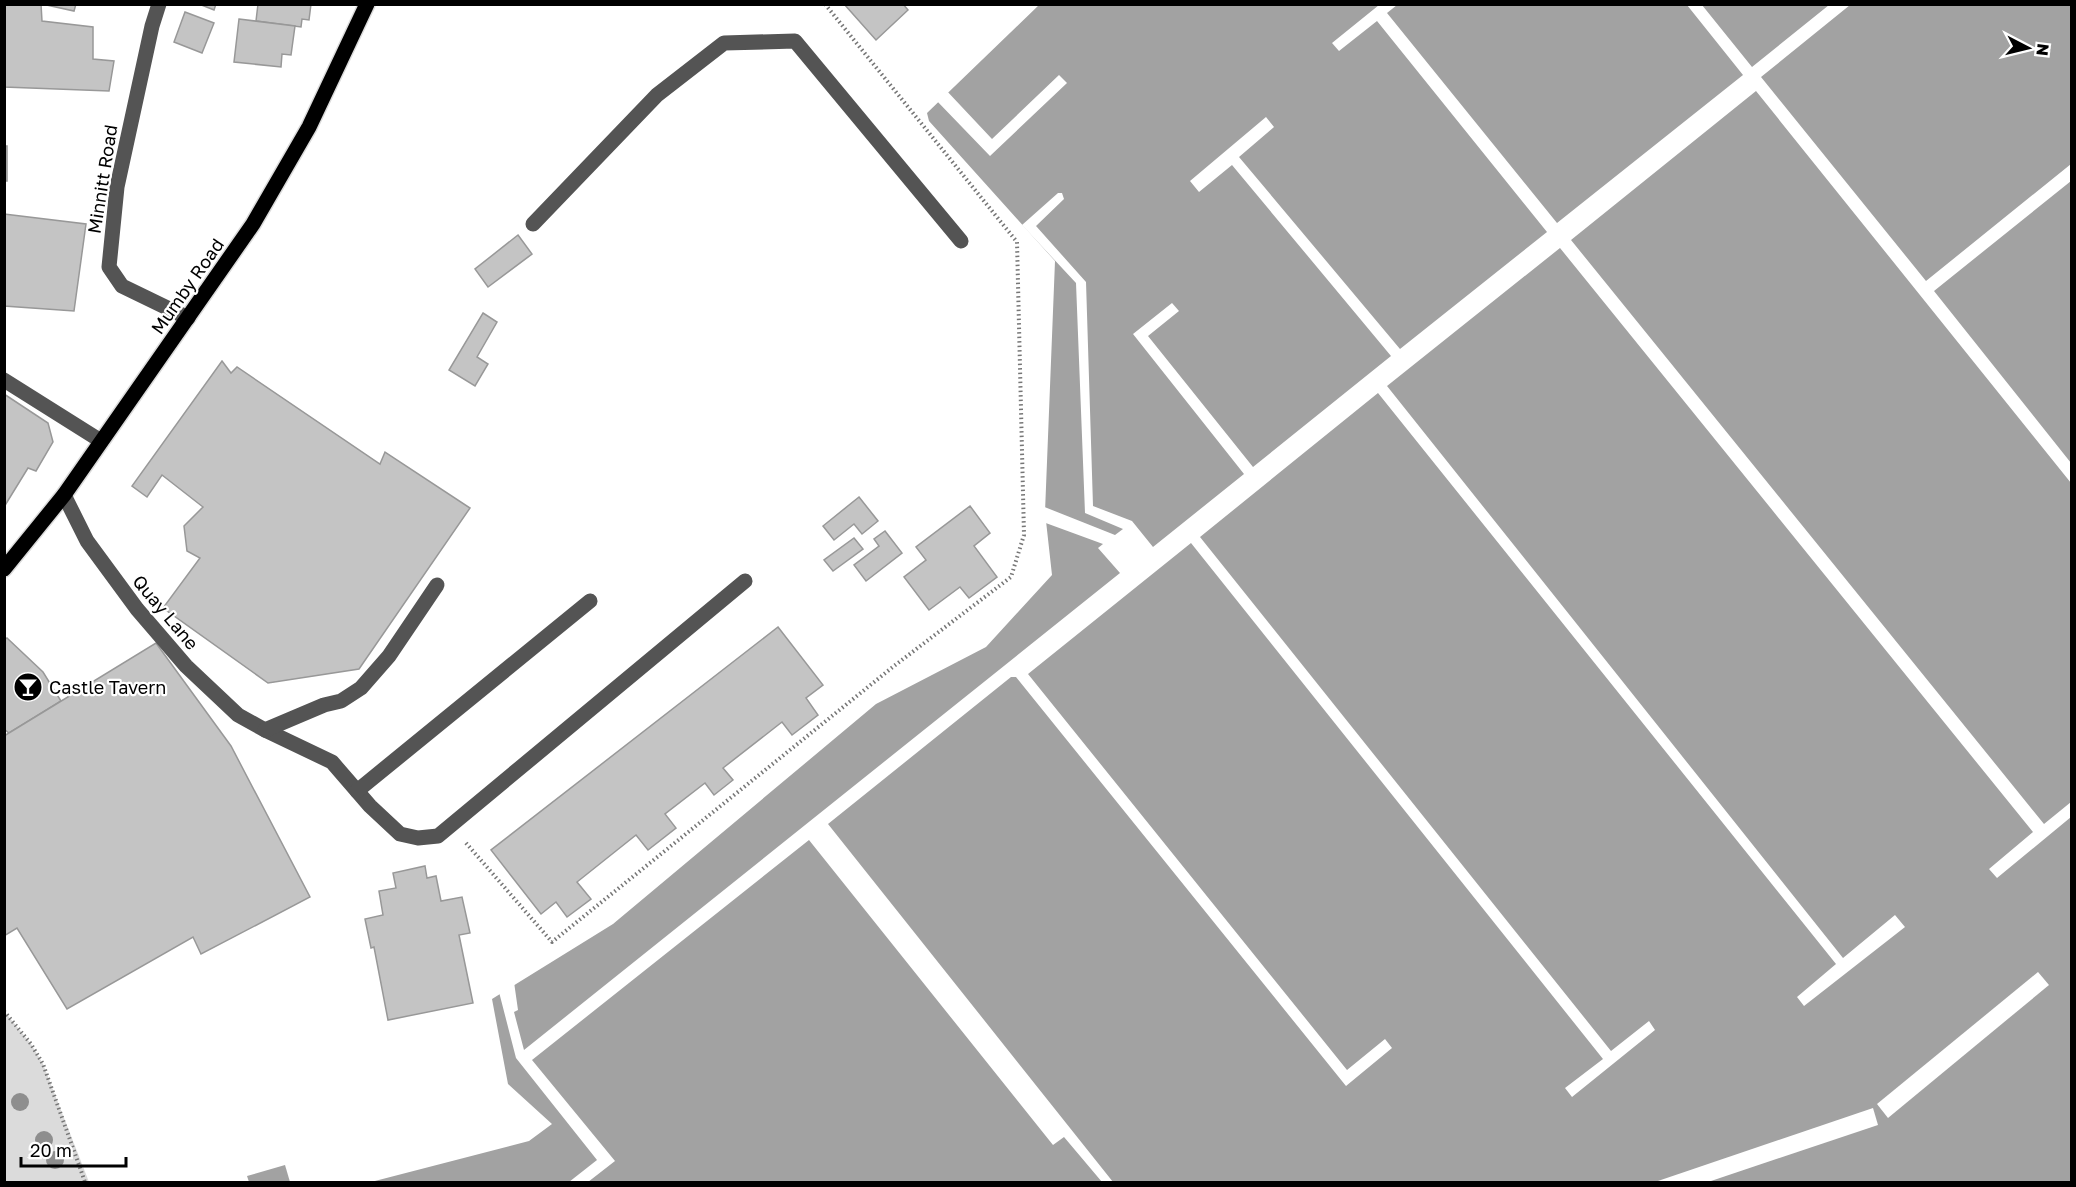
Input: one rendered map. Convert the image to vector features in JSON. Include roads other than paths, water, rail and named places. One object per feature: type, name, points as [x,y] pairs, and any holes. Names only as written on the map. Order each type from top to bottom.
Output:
[{"type":"main road","name":"Mumby Road","points":[[4,569],[64,495],[253,224],[295,152],[367,4]]},
{"type":"street","name":"Minnitt Road","points":[[159,4],[117,187],[110,267],[122,286],[188,318]]},
{"type":"street","points":[[533,224],[657,95],[724,44],[795,41],[961,241]]},
{"type":"street","points":[[4,380],[101,441]]},
{"type":"street","name":"Quay Lane","points":[[64,495],[87,541],[141,614],[196,676],[238,715],[332,762],[370,806],[400,834],[418,838],[438,836],[745,581]]},
{"type":"street","points":[[265,730],[324,705],[341,701],[361,688],[390,657],[437,585]]},
{"type":"street","points":[[357,791],[590,601]]},
{"type":"place","name":"Castle Tavern","points":[[28,687]]}]
